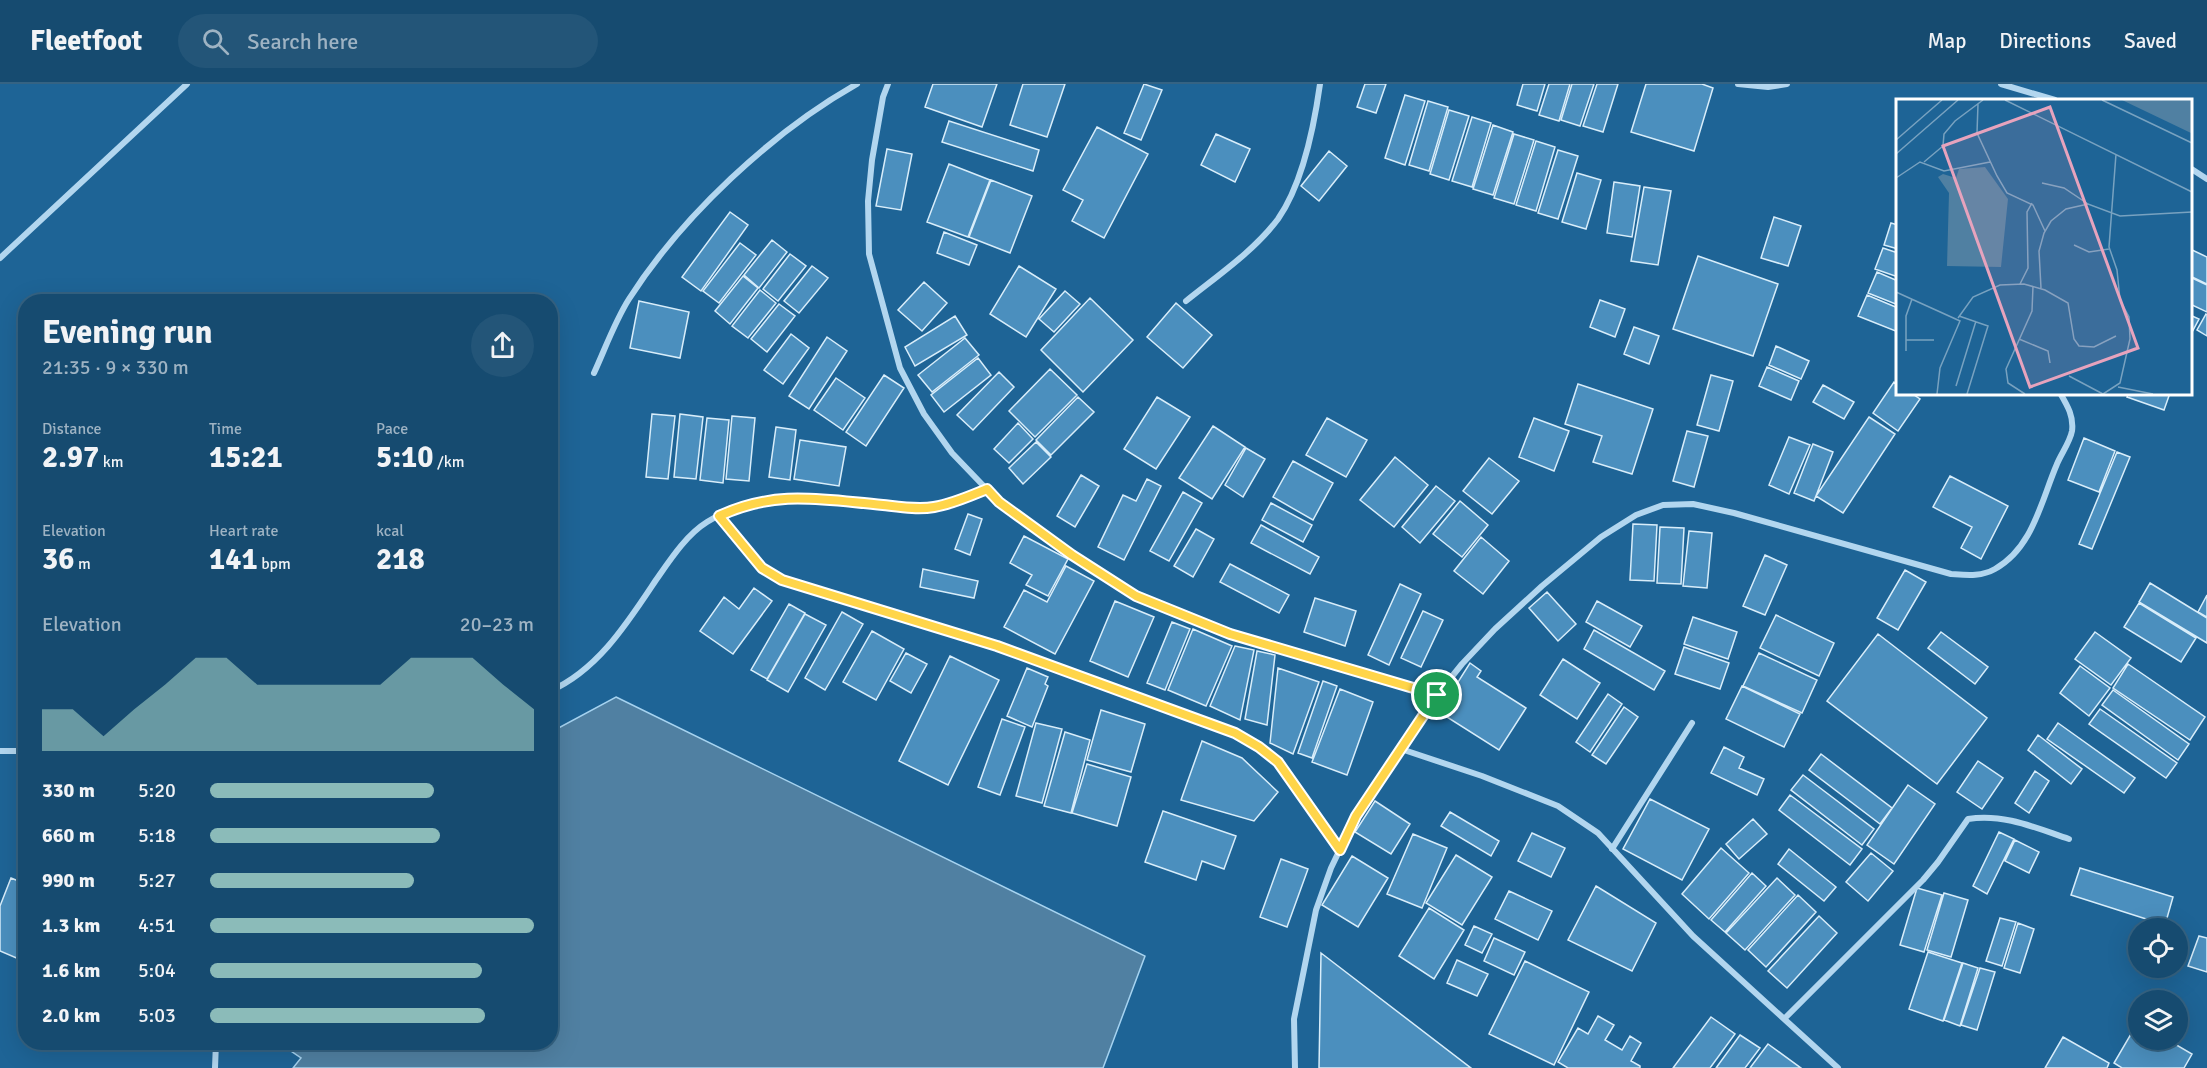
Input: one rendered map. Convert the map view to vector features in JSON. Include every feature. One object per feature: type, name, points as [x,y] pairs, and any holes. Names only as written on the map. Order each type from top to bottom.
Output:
[{"type":"street","points":[[0,258],[187,84]]},
{"type":"street","points":[[594,373],[628,300],[652,266],[695,214],[797,121],[857,84]]},
{"type":"street","points":[[888,84],[883,97],[872,160],[868,201],[869,254],[900,368],[924,414],[952,453],[999,502],[1072,555],[1136,596],[1230,634],[1437,695]]},
{"type":"street","points":[[1186,301],[1236,261],[1262,237],[1278,218],[1302,165],[1316,115],[1320,84]]},
{"type":"street","points":[[1738,84],[1768,87],[1787,84]]},
{"type":"street","points":[[2001,84],[2052,99]]},
{"type":"street","points":[[2192,169],[2207,179]]},
{"type":"street","points":[[1295,1068],[1294,1019],[1316,910],[1331,868],[1356,816],[1437,695],[1462,664],[1495,629],[1542,586],[1601,537],[1636,515],[1663,505],[1693,504],[1734,513],[1951,574],[1975,575],[1995,569],[2018,551],[2032,528],[2072,434],[2073,420],[2061,394]]},
{"type":"street","points":[[558,688],[600,656],[640,604],[669,561],[706,522],[741,506],[783,498],[814,498],[915,508],[933,507],[987,489]]},
{"type":"street","points":[[719,516],[762,568],[782,580],[997,646],[1235,733],[1259,747],[1278,762],[1340,850]]},
{"type":"street","points":[[1612,849],[1692,723]]},
{"type":"street","points":[[1401,749],[1482,776],[1558,806],[1598,833],[1694,936],[1838,1068]]},
{"type":"street","points":[[0,751],[18,751]]},
{"type":"street","points":[[1784,1019],[1923,880],[1968,819],[1981,817],[2012,820],[2068,839]]},
{"type":"street","points":[[216,1050],[216,1068]]},
{"type":"water","points":[[616,697],[1145,956],[1103,1068],[293,1068],[301,1058],[289,1050],[558,1050],[558,728]]},
{"type":"building","points":[[933,84],[997,84],[982,127],[925,107]]},
{"type":"building","points":[[1023,84],[1065,84],[1047,137],[1010,125]]},
{"type":"building","points":[[1144,84],[1162,90],[1141,140],[1124,133]]},
{"type":"building","points":[[1365,84],[1386,84],[1376,113],[1357,107]]},
{"type":"building","points":[[1523,84],[1545,84],[1537,111],[1517,105]]},
{"type":"building","points":[[1549,84],[1570,84],[1559,121],[1539,115]]},
{"type":"building","points":[[1572,84],[1594,84],[1580,126],[1561,120]]},
{"type":"building","points":[[1597,84],[1618,84],[1603,132],[1583,126]]},
{"type":"building","points":[[1646,84],[1702,84],[1713,88],[1694,151],[1631,132]]},
{"type":"building","points":[[1405,95],[1425,101],[1405,165],[1385,158]]},
{"type":"building","points":[[1428,101],[1448,107],[1429,171],[1409,165]]},
{"type":"building","points":[[1449,110],[1469,116],[1449,180],[1430,174]]},
{"type":"building","points":[[1472,117],[1491,123],[1472,187],[1452,181]]},
{"type":"building","points":[[949,121],[1039,150],[1033,171],[942,142]]},
{"type":"building","points":[[1493,125],[1513,132],[1493,195],[1473,189]]},
{"type":"building","points":[[1097,127],[1148,154],[1104,238],[1072,221],[1083,200],[1063,190]]},
{"type":"building","points":[[1216,134],[1250,149],[1235,182],[1201,165]]},
{"type":"building","points":[[1514,134],[1534,140],[1514,204],[1494,198]]},
{"type":"building","points":[[1536,141],[1555,147],[1536,211],[1516,205]]},
{"type":"building","points":[[887,149],[912,154],[901,210],[876,206]]},
{"type":"building","points":[[1558,150],[1578,156],[1558,219],[1538,213]]},
{"type":"building","points":[[1329,151],[1347,166],[1319,201],[1301,186]]},
{"type":"building","points":[[949,164],[990,180],[968,237],[927,222]]},
{"type":"building","points":[[1577,173],[1601,180],[1586,229],[1562,222]]},
{"type":"building","points":[[991,180],[1032,196],[1010,253],[969,237]]},
{"type":"building","points":[[1614,182],[1640,186],[1632,237],[1607,233]]},
{"type":"building","points":[[1644,187],[1671,191],[1658,265],[1631,261]]},
{"type":"building","points":[[730,212],[748,225],[701,291],[682,277]]},
{"type":"building","points":[[1774,217],[1801,226],[1788,266],[1761,258]]},
{"type":"building","points":[[1891,223],[1896,224],[1896,248],[1884,245]]},
{"type":"building","points":[[944,232],[977,245],[969,265],[937,253]]},
{"type":"building","points":[[772,240],[787,252],[759,288],[744,275]]},
{"type":"building","points":[[740,243],[756,255],[719,303],[703,291]]},
{"type":"building","points":[[1883,248],[1896,252],[1896,276],[1875,269]]},
{"type":"building","points":[[2192,250],[2207,257],[2207,284],[2192,277]]},
{"type":"building","points":[[790,254],[806,266],[778,301],[763,289]]},
{"type":"building","points":[[1698,256],[1778,284],[1753,356],[1673,329]]},
{"type":"building","points":[[812,266],[828,278],[799,313],[784,301]]},
{"type":"building","points":[[1019,266],[1056,289],[1026,337],[990,314]]},
{"type":"building","points":[[1877,272],[1896,280],[1896,304],[1868,293]]},
{"type":"building","points":[[743,276],[758,288],[730,324],[715,311]]},
{"type":"building","points":[[2192,278],[2207,285],[2207,312],[2192,305]]},
{"type":"building","points":[[924,282],[947,303],[922,331],[898,310]]},
{"type":"building","points":[[760,290],[776,303],[748,338],[732,326]]},
{"type":"building","points":[[1065,291],[1080,304],[1054,332],[1039,319]]},
{"type":"building","points":[[1867,295],[1896,307],[1896,331],[1858,316]]},
{"type":"building","points":[[1090,298],[1133,340],[1083,392],[1041,350]]},
{"type":"building","points":[[1600,300],[1625,309],[1615,337],[1590,327]]},
{"type":"building","points":[[639,301],[689,312],[680,358],[630,348]]},
{"type":"building","points":[[1176,303],[1212,335],[1183,368],[1147,337]]},
{"type":"building","points":[[779,304],[795,316],[767,352],[751,339]]},
{"type":"building","points":[[2207,315],[2207,336],[2197,330]]},
{"type":"building","points":[[955,316],[967,335],[915,366],[905,347]]},
{"type":"building","points":[[2192,316],[2199,319],[2192,332]]},
{"type":"building","points":[[1634,327],[1659,336],[1649,364],[1624,354]]},
{"type":"building","points":[[791,334],[809,348],[783,384],[764,370]]},
{"type":"building","points":[[827,337],[847,351],[809,409],[789,396]]},
{"type":"building","points":[[965,338],[979,355],[932,392],[918,375]]},
{"type":"building","points":[[1776,346],[1809,361],[1801,379],[1769,365]]},
{"type":"building","points":[[978,358],[991,375],[944,412],[931,395]]},
{"type":"building","points":[[1767,367],[1799,381],[1791,400],[1759,386]]},
{"type":"building","points":[[1050,369],[1077,395],[1035,437],[1009,411]]},
{"type":"building","points":[[999,372],[1014,387],[973,430],[957,415]]},
{"type":"building","points":[[884,375],[904,388],[866,446],[846,432]]},
{"type":"building","points":[[1711,375],[1733,381],[1719,431],[1697,425]]},
{"type":"building","points":[[836,378],[865,398],[843,430],[814,410]]},
{"type":"building","points":[[1894,382],[1896,394],[1912,394],[1920,399],[1898,431],[1873,413]]},
{"type":"building","points":[[1578,384],[1653,409],[1632,474],[1593,462],[1602,436],[1565,424]]},
{"type":"building","points":[[1823,385],[1854,402],[1844,419],[1813,402]]},
{"type":"building","points":[[2128,394],[2170,394],[2164,410],[2127,397]]},
{"type":"building","points":[[1078,397],[1094,412],[1051,455],[1036,440]]},
{"type":"building","points":[[1157,397],[1190,417],[1156,469],[1124,449]]},
{"type":"building","points":[[652,414],[675,416],[668,479],[646,477]]},
{"type":"building","points":[[680,414],[703,417],[696,479],[674,477]]},
{"type":"building","points":[[732,416],[755,418],[749,481],[726,479]]},
{"type":"building","points":[[1869,417],[1895,434],[1843,513],[1816,496]]},
{"type":"building","points":[[707,418],[729,420],[723,483],[700,480]]},
{"type":"building","points":[[1327,418],[1367,440],[1346,477],[1306,455]]},
{"type":"building","points":[[1534,418],[1569,431],[1554,471],[1519,457]]},
{"type":"building","points":[[1018,423],[1033,439],[1009,463],[994,449]]},
{"type":"building","points":[[1213,426],[1245,447],[1212,499],[1179,478]]},
{"type":"building","points":[[776,427],[796,430],[790,480],[769,477]]},
{"type":"building","points":[[1687,431],[1708,436],[1694,487],[1673,481]]},
{"type":"building","points":[[1789,437],[1810,445],[1789,494],[1769,485]]},
{"type":"building","points":[[2084,438],[2115,451],[2099,492],[2068,480]]},
{"type":"building","points":[[800,440],[846,447],[839,486],[794,479]]},
{"type":"building","points":[[1036,442],[1051,457],[1023,484],[1009,468]]},
{"type":"building","points":[[1813,444],[1833,452],[1814,501],[1794,493]]},
{"type":"building","points":[[1246,448],[1265,459],[1243,497],[1225,485]]},
{"type":"building","points":[[2117,452],[2130,457],[2092,549],[2079,544]]},
{"type":"building","points":[[1395,457],[1428,485],[1394,527],[1360,500]]},
{"type":"building","points":[[1489,458],[1519,481],[1492,514],[1463,491]]},
{"type":"building","points":[[1293,461],[1333,483],[1313,520],[1273,497]]},
{"type":"building","points":[[1081,475],[1099,486],[1075,527],[1057,516]]},
{"type":"building","points":[[1950,476],[2008,506],[1981,559],[1961,548],[1972,527],[1933,507]]},
{"type":"building","points":[[1147,479],[1161,486],[1124,560],[1098,547],[1123,495],[1136,501]]},
{"type":"building","points":[[1436,486],[1455,501],[1420,543],[1402,527]]},
{"type":"building","points":[[1183,492],[1202,503],[1169,561],[1150,551]]},
{"type":"building","points":[[1460,501],[1488,525],[1462,557],[1433,534]]},
{"type":"building","points":[[1271,503],[1312,525],[1303,542],[1262,520]]},
{"type":"building","points":[[968,514],[982,519],[970,555],[955,549]]},
{"type":"building","points":[[1633,524],[1657,525],[1654,581],[1630,580]]},
{"type":"building","points":[[1261,525],[1319,557],[1310,574],[1251,543]]},
{"type":"building","points":[[1660,527],[1684,528],[1681,584],[1657,583]]},
{"type":"building","points":[[1196,529],[1214,539],[1193,577],[1174,566]]},
{"type":"building","points":[[1689,531],[1712,533],[1707,588],[1683,586]]},
{"type":"building","points":[[1024,536],[1068,559],[1048,596],[1026,585],[1032,575],[1010,563]]},
{"type":"building","points":[[1481,537],[1509,561],[1483,594],[1454,571]]},
{"type":"building","points":[[1765,555],[1787,565],[1765,615],[1743,606]]},
{"type":"building","points":[[1230,564],[1289,595],[1279,613],[1220,582]]},
{"type":"building","points":[[1066,566],[1094,581],[1055,654],[1004,627],[1024,590],[1047,602]]},
{"type":"building","points":[[923,569],[978,581],[974,598],[920,587]]},
{"type":"building","points":[[1905,570],[1926,582],[1898,630],[1877,618]]},
{"type":"building","points":[[2150,583],[2207,618],[2207,643],[2139,602]]},
{"type":"building","points":[[1400,584],[1421,594],[1389,665],[1368,655]]},
{"type":"building","points":[[754,588],[772,601],[733,654],[700,631],[724,597],[739,609]]},
{"type":"building","points":[[1547,592],[1576,624],[1558,641],[1529,608]]},
{"type":"building","points":[[2207,595],[2207,617],[2198,612]]},
{"type":"building","points":[[1315,598],[1356,611],[1345,646],[1304,632]]},
{"type":"building","points":[[1115,601],[1154,617],[1128,677],[1090,661]]},
{"type":"building","points":[[1597,601],[1642,626],[1630,647],[1586,622]]},
{"type":"building","points":[[2139,603],[2196,638],[2181,662],[2124,627]]},
{"type":"building","points":[[789,604],[805,613],[767,679],[751,670]]},
{"type":"building","points":[[1423,611],[1443,620],[1421,667],[1401,658]]},
{"type":"building","points":[[842,612],[863,624],[825,690],[805,678]]},
{"type":"building","points":[[805,614],[826,625],[788,692],[767,680]]},
{"type":"building","points":[[1776,615],[1834,643],[1819,676],[1760,648]]},
{"type":"building","points":[[1693,617],[1737,632],[1728,659],[1684,644]]},
{"type":"building","points":[[1172,622],[1190,629],[1165,690],[1147,683]]},
{"type":"building","points":[[1193,629],[1232,646],[1206,706],[1168,690]]},
{"type":"building","points":[[1594,630],[1665,671],[1654,690],[1584,649]]},
{"type":"building","points":[[872,631],[904,649],[876,700],[843,682]]},
{"type":"building","points":[[1941,632],[1988,667],[1975,684],[1928,648]]},
{"type":"building","points":[[2095,632],[2131,658],[2111,685],[2075,659]]},
{"type":"building","points":[[1878,634],[1987,718],[1937,784],[1827,701]]},
{"type":"building","points":[[1235,646],[1254,650],[1240,720],[1210,706]]},
{"type":"building","points":[[1684,647],[1729,663],[1720,689],[1675,674]]},
{"type":"building","points":[[1257,651],[1275,655],[1267,725],[1245,719]]},
{"type":"building","points":[[906,653],[927,664],[911,693],[890,681]]},
{"type":"building","points":[[1759,653],[1817,680],[1802,713],[1743,686]]},
{"type":"building","points":[[950,656],[999,680],[948,785],[899,761]]},
{"type":"building","points":[[1563,659],[1600,683],[1577,719],[1540,695]]},
{"type":"building","points":[[1470,663],[1481,671],[1477,677],[1526,708],[1499,750],[1439,712]]},
{"type":"building","points":[[2128,664],[2205,717],[2190,740],[2113,688]]},
{"type":"building","points":[[2080,666],[2110,688],[2089,716],[2060,693]]},
{"type":"building","points":[[1027,668],[1048,677],[1045,684],[1048,686],[1032,727],[1007,716]]},
{"type":"building","points":[[1278,668],[1319,682],[1293,754],[1270,743]]},
{"type":"building","points":[[1323,681],[1337,686],[1312,758],[1298,753]]},
{"type":"building","points":[[1742,686],[1800,714],[1784,747],[1726,719]]},
{"type":"building","points":[[1340,689],[1373,702],[1347,775],[1312,762]]},
{"type":"building","points":[[2113,690],[2189,744],[2178,760],[2102,705]]},
{"type":"building","points":[[1608,694],[1622,704],[1590,752],[1576,742]]},
{"type":"building","points":[[1624,707],[1638,717],[1606,764],[1592,755]]},
{"type":"building","points":[[2100,709],[2177,763],[2166,778],[2089,724]]},
{"type":"building","points":[[1101,710],[1145,724],[1131,772],[1087,760]]},
{"type":"building","points":[[1002,719],[1025,727],[1000,795],[978,787]]},
{"type":"building","points":[[1036,723],[1062,729],[1042,803],[1016,796]]},
{"type":"building","points":[[2058,723],[2135,778],[2124,793],[2047,739]]},
{"type":"building","points":[[1065,732],[1090,740],[1071,813],[1044,806]]},
{"type":"building","points":[[2038,735],[2082,769],[2071,784],[2028,750]]},
{"type":"building","points":[[1202,741],[1242,758],[1278,792],[1254,821],[1181,800]]},
{"type":"building","points":[[1724,747],[1744,757],[1739,768],[1764,779],[1757,795],[1711,773]]},
{"type":"building","points":[[1821,754],[1892,808],[1880,824],[1809,770]]},
{"type":"building","points":[[1978,761],[2003,778],[1982,809],[1957,792]]},
{"type":"building","points":[[1087,764],[1131,777],[1117,826],[1072,813]]},
{"type":"building","points":[[2035,771],[2049,781],[2029,813],[2015,803]]},
{"type":"building","points":[[1803,775],[1874,829],[1862,845],[1791,790]]},
{"type":"building","points":[[1908,785],[1935,804],[1894,864],[1867,845]]},
{"type":"building","points":[[1790,795],[1862,849],[1850,865],[1779,810]]},
{"type":"building","points":[[1650,799],[1709,829],[1682,880],[1623,849]]},
{"type":"building","points":[[1375,801],[1410,824],[1391,854],[1355,832]]},
{"type":"building","points":[[1163,811],[1236,836],[1224,869],[1202,861],[1196,880],[1145,862]]},
{"type":"building","points":[[1450,812],[1499,841],[1491,856],[1441,826]]},
{"type":"building","points":[[1753,819],[1767,834],[1739,859],[1726,844]]},
{"type":"building","points":[[1999,832],[2014,839],[1987,894],[1973,886]]},
{"type":"building","points":[[1532,833],[1565,848],[1551,877],[1518,861]]},
{"type":"building","points":[[1413,834],[1447,848],[1422,908],[1387,894]]},
{"type":"building","points":[[2015,840],[2039,852],[2029,873],[2005,861]]},
{"type":"building","points":[[1721,848],[1749,873],[1709,919],[1682,894]]},
{"type":"building","points":[[1789,849],[1836,887],[1824,901],[1778,864]]},
{"type":"building","points":[[1871,853],[1893,871],[1868,901],[1846,882]]},
{"type":"building","points":[[1456,855],[1492,877],[1462,925],[1426,903]]},
{"type":"building","points":[[1352,856],[1388,878],[1358,927],[1322,905]]},
{"type":"building","points":[[1281,859],[1308,869],[1287,927],[1260,917]]},
{"type":"building","points":[[2080,868],[2173,897],[2167,918],[2143,918],[2071,895]]},
{"type":"building","points":[[1752,873],[1766,886],[1725,932],[1711,920]]},
{"type":"building","points":[[11,878],[18,881],[18,959],[0,951],[0,906]]},
{"type":"building","points":[[1777,878],[1795,895],[1745,950],[1726,933]]},
{"type":"building","points":[[1596,886],[1656,923],[1632,971],[1568,940]]},
{"type":"building","points":[[1917,888],[1942,895],[1924,952],[1900,945]]},
{"type":"building","points":[[1509,891],[1552,911],[1538,940],[1495,919]]},
{"type":"building","points":[[1944,893],[1968,900],[1951,957],[1927,950]]},
{"type":"building","points":[[1798,895],[1816,912],[1766,967],[1748,950]]},
{"type":"building","points":[[1429,908],[1464,930],[1434,979],[1399,956]]},
{"type":"building","points":[[1819,916],[1837,933],[1787,988],[1768,971]]},
{"type":"building","points":[[2000,918],[2016,922],[2002,966],[1986,961]]},
{"type":"building","points":[[2018,923],[2034,929],[2020,973],[2004,968]]},
{"type":"building","points":[[1474,926],[1492,934],[1482,953],[1465,945]]},
{"type":"building","points":[[2199,936],[2207,938],[2207,972],[2188,966]]},
{"type":"building","points":[[1494,938],[1525,952],[1514,975],[1484,961]]},
{"type":"building","points":[[1928,952],[1962,963],[1943,1021],[1909,1009]]},
{"type":"building","points":[[1321,953],[1471,1068],[1319,1068]]},
{"type":"building","points":[[1457,960],[1488,974],[1477,996],[1447,983]]},
{"type":"building","points":[[1525,961],[1589,992],[1554,1065],[1489,1034]]},
{"type":"building","points":[[1963,963],[1978,968],[1960,1026],[1944,1020]]},
{"type":"building","points":[[1980,968],[1995,972],[1977,1030],[1961,1025]]},
{"type":"building","points":[[1598,1016],[1614,1025],[1605,1040],[1622,1050],[1630,1036],[1641,1043],[1631,1061],[1640,1068],[1568,1068],[1558,1062],[1578,1028],[1588,1034]]},
{"type":"building","points":[[1711,1017],[1735,1034],[1710,1068],[1673,1068]]},
{"type":"building","points":[[1740,1035],[1760,1048],[1745,1068],[1716,1068]]},
{"type":"building","points":[[2063,1037],[2109,1063],[2107,1068],[2045,1068]]},
{"type":"building","points":[[2128,1039],[2128,1050],[2185,1050],[2192,1054],[2184,1068],[2122,1068],[2114,1063]]},
{"type":"building","points":[[1768,1044],[1801,1068],[1750,1068]]},
{"type":"route","points":[[987,489],[999,502],[1072,555],[1136,596],[1230,634],[1437,695],[1356,816],[1340,850],[1278,762],[1259,747],[1235,733],[997,646],[782,580],[762,568],[719,516],[741,506],[783,498],[814,498],[915,508],[933,507],[987,489]]}]
